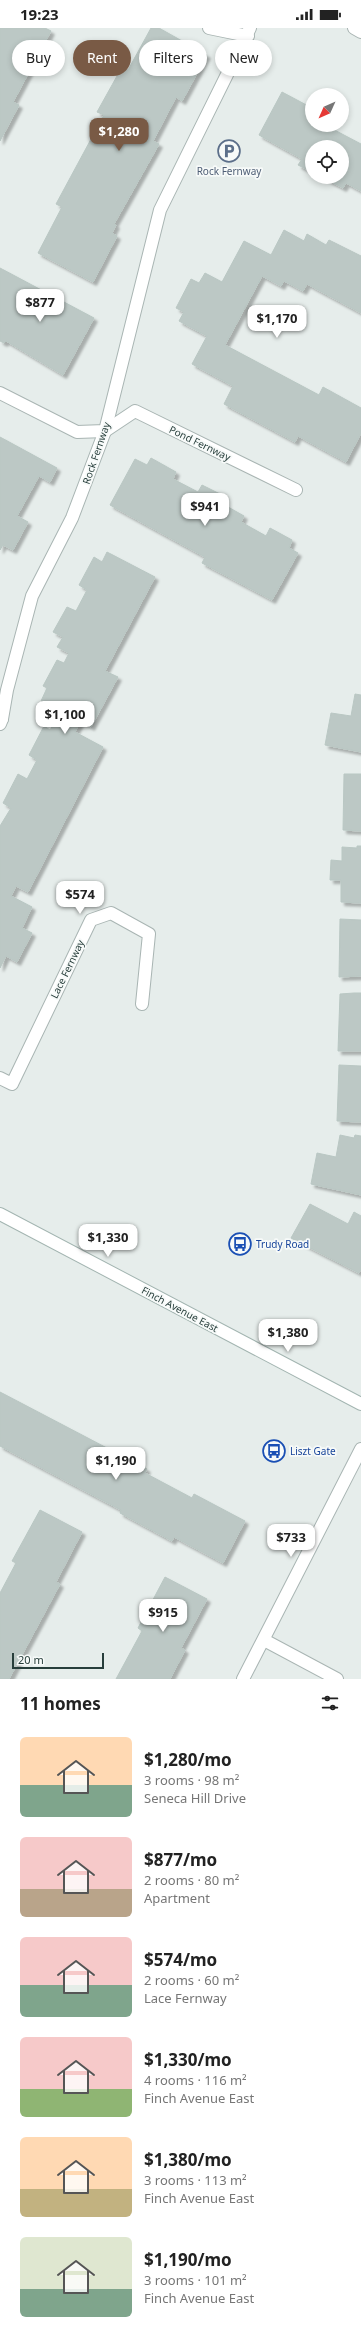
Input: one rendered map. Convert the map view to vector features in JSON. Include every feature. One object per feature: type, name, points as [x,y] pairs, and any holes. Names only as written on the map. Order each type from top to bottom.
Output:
[{"type":"street","points":[[209,28],[249,32]]},
{"type":"street","points":[[354,28],[361,32]]},
{"type":"street","name":"Rock Fernway","points":[[1,721],[7,690],[32,596],[72,518],[105,431],[160,210],[198,130],[249,32]]},
{"type":"street","points":[[0,393],[77,432],[105,431]]},
{"type":"street","name":"Pond Fernway","points":[[105,431],[136,411],[296,490]]},
{"type":"street","name":"Lace Fernway","points":[[0,1078],[12,1084],[91,920],[111,914],[149,934],[142,1004]]},
{"type":"street","name":"Finch Avenue East","points":[[0,1214],[361,1404]]},
{"type":"street","points":[[243,1679],[361,1449]]},
{"type":"street","points":[[264,1640],[337,1679]]},
{"type":"building","points":[[0,28],[45,28],[51,31],[46,40],[12,40],[12,76],[27,76],[13,102],[19,105],[0,141]]},
{"type":"building","points":[[151,28],[159,28],[180,40],[144,40]]},
{"type":"building","points":[[139,50],[139,76],[196,76],[182,101],[176,97],[153,141],[159,144],[114,224],[116,225],[112,233],[117,236],[93,282],[38,253],[62,207],[56,204],[104,115],[97,112],[117,76],[131,76],[131,65]]},
{"type":"building","points":[[282,92],[305,104],[305,132],[338,132],[361,144],[361,191],[348,184],[349,140],[305,140],[305,168],[298,165],[302,159],[259,135]]},
{"type":"building","points":[[335,184],[345,184],[343,188]]},
{"type":"building","points":[[284,230],[304,241],[307,234],[326,245],[329,240],[361,256],[361,313],[307,284],[303,291],[284,281],[281,286],[262,276],[225,345],[319,395],[323,387],[361,408],[361,433],[346,462],[298,436],[295,442],[224,404],[233,386],[192,364],[207,336],[179,321],[184,312],[176,308],[191,279],[199,283],[205,273],[222,282],[244,241],[271,255]]},
{"type":"building","points":[[0,268],[94,318],[63,375],[6,341],[4,343],[0,341]]},
{"type":"building","points":[[0,437],[57,468],[50,482],[39,476],[17,516],[28,522],[13,550],[3,545],[0,550]]},
{"type":"building","points":[[151,458],[176,472],[173,479],[198,492],[202,485],[224,496],[221,503],[244,516],[241,522],[266,536],[270,528],[292,540],[289,548],[298,553],[272,600],[202,563],[205,557],[110,505],[135,459],[147,465]]},
{"type":"building","points":[[107,552],[155,577],[105,671],[118,677],[91,727],[81,721],[75,732],[103,747],[28,892],[16,886],[11,896],[32,907],[22,928],[32,933],[17,962],[6,956],[0,968],[0,826],[11,808],[3,803],[18,774],[27,779],[37,760],[29,755],[44,726],[50,730],[61,712],[41,701],[47,688],[43,686],[57,660],[64,663],[69,653],[57,647],[63,637],[53,632],[67,607],[76,611],[87,590],[79,585],[94,557],[102,562]]},
{"type":"building","points":[[355,694],[361,695],[361,752],[325,745],[331,713],[351,716]]},
{"type":"building","points":[[344,774],[361,774],[361,831],[343,830]]},
{"type":"building","points":[[357,846],[361,846],[361,903],[341,902],[341,880],[330,880],[331,860],[342,861],[342,847],[357,848]]},
{"type":"building","points":[[340,919],[361,920],[361,976],[339,977]]},
{"type":"building","points":[[361,993],[361,1051],[338,1051],[340,994]]},
{"type":"building","points":[[339,1065],[361,1066],[361,1122],[337,1121]]},
{"type":"building","points":[[340,1135],[354,1138],[355,1135],[361,1136],[361,1195],[311,1184],[317,1153],[336,1157]]},
{"type":"building","points":[[310,1204],[348,1224],[354,1212],[361,1216],[361,1269],[359,1273],[291,1238]]},
{"type":"building","points":[[0,1392],[147,1469],[145,1473],[192,1498],[194,1494],[245,1521],[223,1563],[174,1537],[172,1541],[120,1513],[121,1510],[0,1446]]},
{"type":"building","points":[[40,1510],[82,1532],[56,1582],[60,1584],[9,1679],[0,1679],[0,1593],[16,1563],[12,1561]]},
{"type":"building","points":[[165,1577],[207,1599],[181,1648],[185,1650],[170,1679],[116,1679],[142,1631],[138,1628]]},
{"type":"place","name":"Rock Fernway","points":[[229,151]]},
{"type":"place","name":"Trudy Road","points":[[240,1244]]},
{"type":"place","name":"Liszt Gate","points":[[274,1451]]}]
